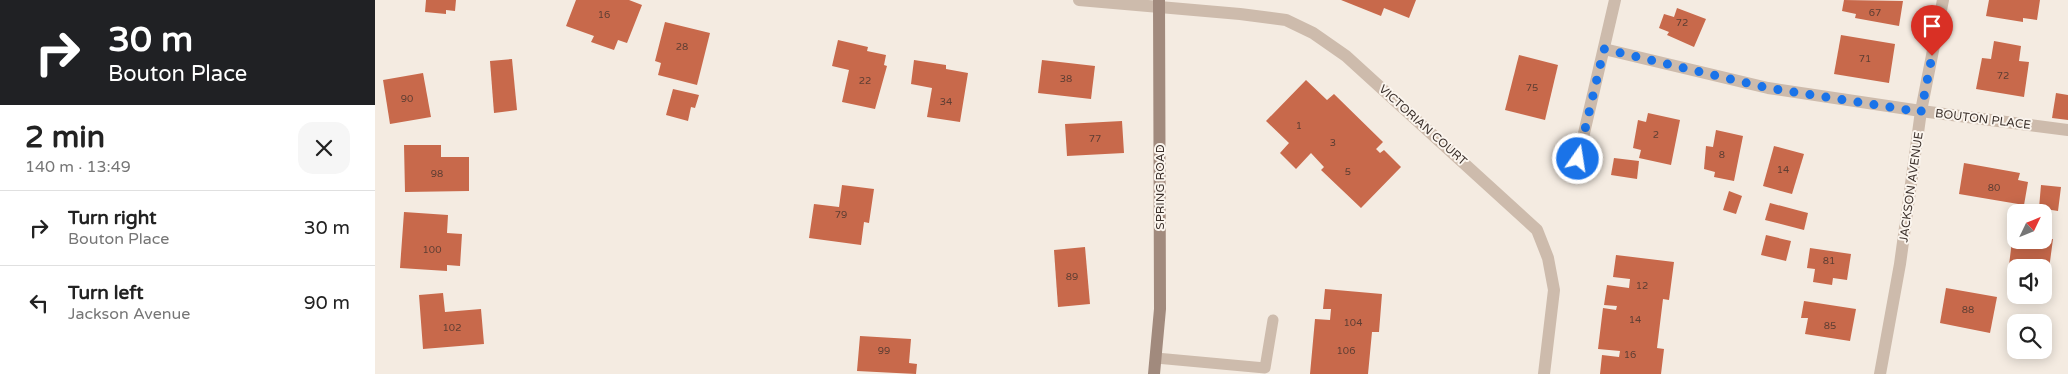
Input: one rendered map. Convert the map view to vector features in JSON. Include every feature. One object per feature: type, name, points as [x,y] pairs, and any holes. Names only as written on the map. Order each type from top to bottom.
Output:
[{"type":"main road","name":"SPRING ROAD","points":[[1154,374],[1160,309],[1159,4]]},
{"type":"street","name":"VICTORIAN COURT","points":[[1079,0],[1159,4],[1286,20],[1313,33],[1346,56],[1510,203],[1537,230],[1548,258],[1555,290],[1544,374]]},
{"type":"street","points":[[1578,159],[1615,0]]},
{"type":"street","name":"JACKSON AVENUE","points":[[1880,374],[1901,264],[1921,112],[1943,0]]},
{"type":"street","name":"BOUTON PLACE","points":[[1604,49],[1768,88],[1921,112],[2068,130]]},
{"type":"lane","points":[[1156,358],[1264,371],[1273,320]]},
{"type":"building","points":[[426,0],[456,0],[455,11],[446,10],[446,14],[425,12]]},
{"type":"building","points":[[576,0],[629,0],[642,5],[627,43],[618,40],[614,50],[591,42],[594,36],[566,26]]},
{"type":"building","points":[[1341,0],[1416,0],[1409,18],[1384,8],[1381,16]]},
{"type":"building","points":[[1844,0],[1903,1],[1899,26],[1855,18],[1856,14],[1842,11]]},
{"type":"building","points":[[1989,0],[2040,0],[2037,20],[2023,18],[2023,22],[1986,16]]},
{"type":"building","points":[[1677,8],[1706,19],[1694,47],[1667,35],[1669,32],[1659,28],[1664,14],[1674,17]]},
{"type":"building","points":[[665,22],[710,33],[697,85],[658,75],[661,63],[655,61]]},
{"type":"building","points":[[1841,35],[1895,44],[1889,83],[1834,74]]},
{"type":"building","points":[[838,40],[868,47],[867,51],[886,55],[884,65],[887,66],[875,109],[842,102],[849,70],[832,66]]},
{"type":"building","points":[[1994,41],[2021,46],[2019,61],[2029,62],[2024,97],[1976,89],[1982,58],[1991,59]]},
{"type":"building","points":[[1519,55],[1558,65],[1545,120],[1505,110]]},
{"type":"building","points":[[512,59],[517,110],[494,113],[490,61]]},
{"type":"building","points":[[914,60],[946,65],[946,69],[968,73],[960,122],[927,117],[932,88],[911,84]]},
{"type":"building","points":[[1042,60],[1095,66],[1091,99],[1038,93]]},
{"type":"building","points":[[423,73],[431,117],[390,124],[383,80]]},
{"type":"building","points":[[1306,80],[1327,100],[1334,94],[1383,142],[1376,149],[1380,153],[1384,150],[1401,167],[1361,208],[1321,170],[1324,167],[1311,153],[1296,169],[1280,153],[1289,143],[1266,121]]},
{"type":"building","points":[[673,89],[699,95],[695,108],[691,107],[688,121],[666,115]]},
{"type":"building","points":[[2056,93],[2068,95],[2068,120],[2052,118]]},
{"type":"building","points":[[1648,113],[1680,120],[1671,165],[1639,158],[1641,150],[1633,148],[1638,120],[1646,122]]},
{"type":"building","points":[[1122,121],[1124,153],[1067,156],[1065,124]]},
{"type":"building","points":[[1716,130],[1743,136],[1734,181],[1714,177],[1715,172],[1704,169],[1706,146],[1713,147]]},
{"type":"building","points":[[404,145],[441,145],[441,157],[469,157],[469,191],[405,192]]},
{"type":"building","points":[[1774,146],[1804,154],[1792,194],[1763,186]]},
{"type":"building","points":[[1614,158],[1639,161],[1637,179],[1611,175]]},
{"type":"building","points":[[1964,163],[2020,173],[2018,180],[2028,182],[2024,204],[1959,194]]},
{"type":"building","points":[[842,185],[874,189],[869,223],[864,222],[861,245],[809,238],[814,204],[839,207]]},
{"type":"building","points":[[2041,185],[2061,187],[2058,211],[2053,210],[2053,204],[2039,204]]},
{"type":"building","points":[[1729,191],[1742,196],[1736,214],[1723,210]]},
{"type":"building","points":[[1770,203],[1808,213],[1804,230],[1765,220]]},
{"type":"building","points":[[404,212],[448,215],[447,233],[462,234],[460,266],[447,265],[447,271],[400,268]]},
{"type":"building","points":[[1766,235],[1791,241],[1786,261],[1761,255]]},
{"type":"building","points":[[1085,247],[1090,304],[1058,307],[1054,250]]},
{"type":"building","points":[[1810,248],[1851,254],[1847,280],[1833,278],[1832,285],[1813,282],[1815,269],[1807,268]]},
{"type":"building","points":[[2011,249],[2052,249],[2050,259],[2010,259]]},
{"type":"building","points":[[1616,255],[1674,262],[1669,300],[1663,299],[1657,348],[1664,349],[1661,374],[1600,374],[1602,355],[1619,357],[1620,351],[1598,349],[1603,308],[1616,310],[1617,306],[1604,305],[1607,285],[1629,288],[1630,279],[1613,277]]},
{"type":"building","points":[[1946,288],[1997,297],[1990,333],[1940,323]]},
{"type":"building","points":[[1325,289],[1382,294],[1379,332],[1372,332],[1368,374],[1310,374],[1315,319],[1330,320],[1331,309],[1323,309]]},
{"type":"building","points":[[443,293],[445,312],[481,309],[484,344],[423,349],[419,295]]},
{"type":"building","points":[[1804,301],[1856,309],[1850,341],[1805,334],[1808,318],[1801,318]]},
{"type":"building","points":[[860,336],[911,339],[909,363],[917,364],[916,374],[857,371]]},
{"type":"route","points":[[1578,159],[1604,49],[1768,88],[1921,112],[1932,56]]}]
